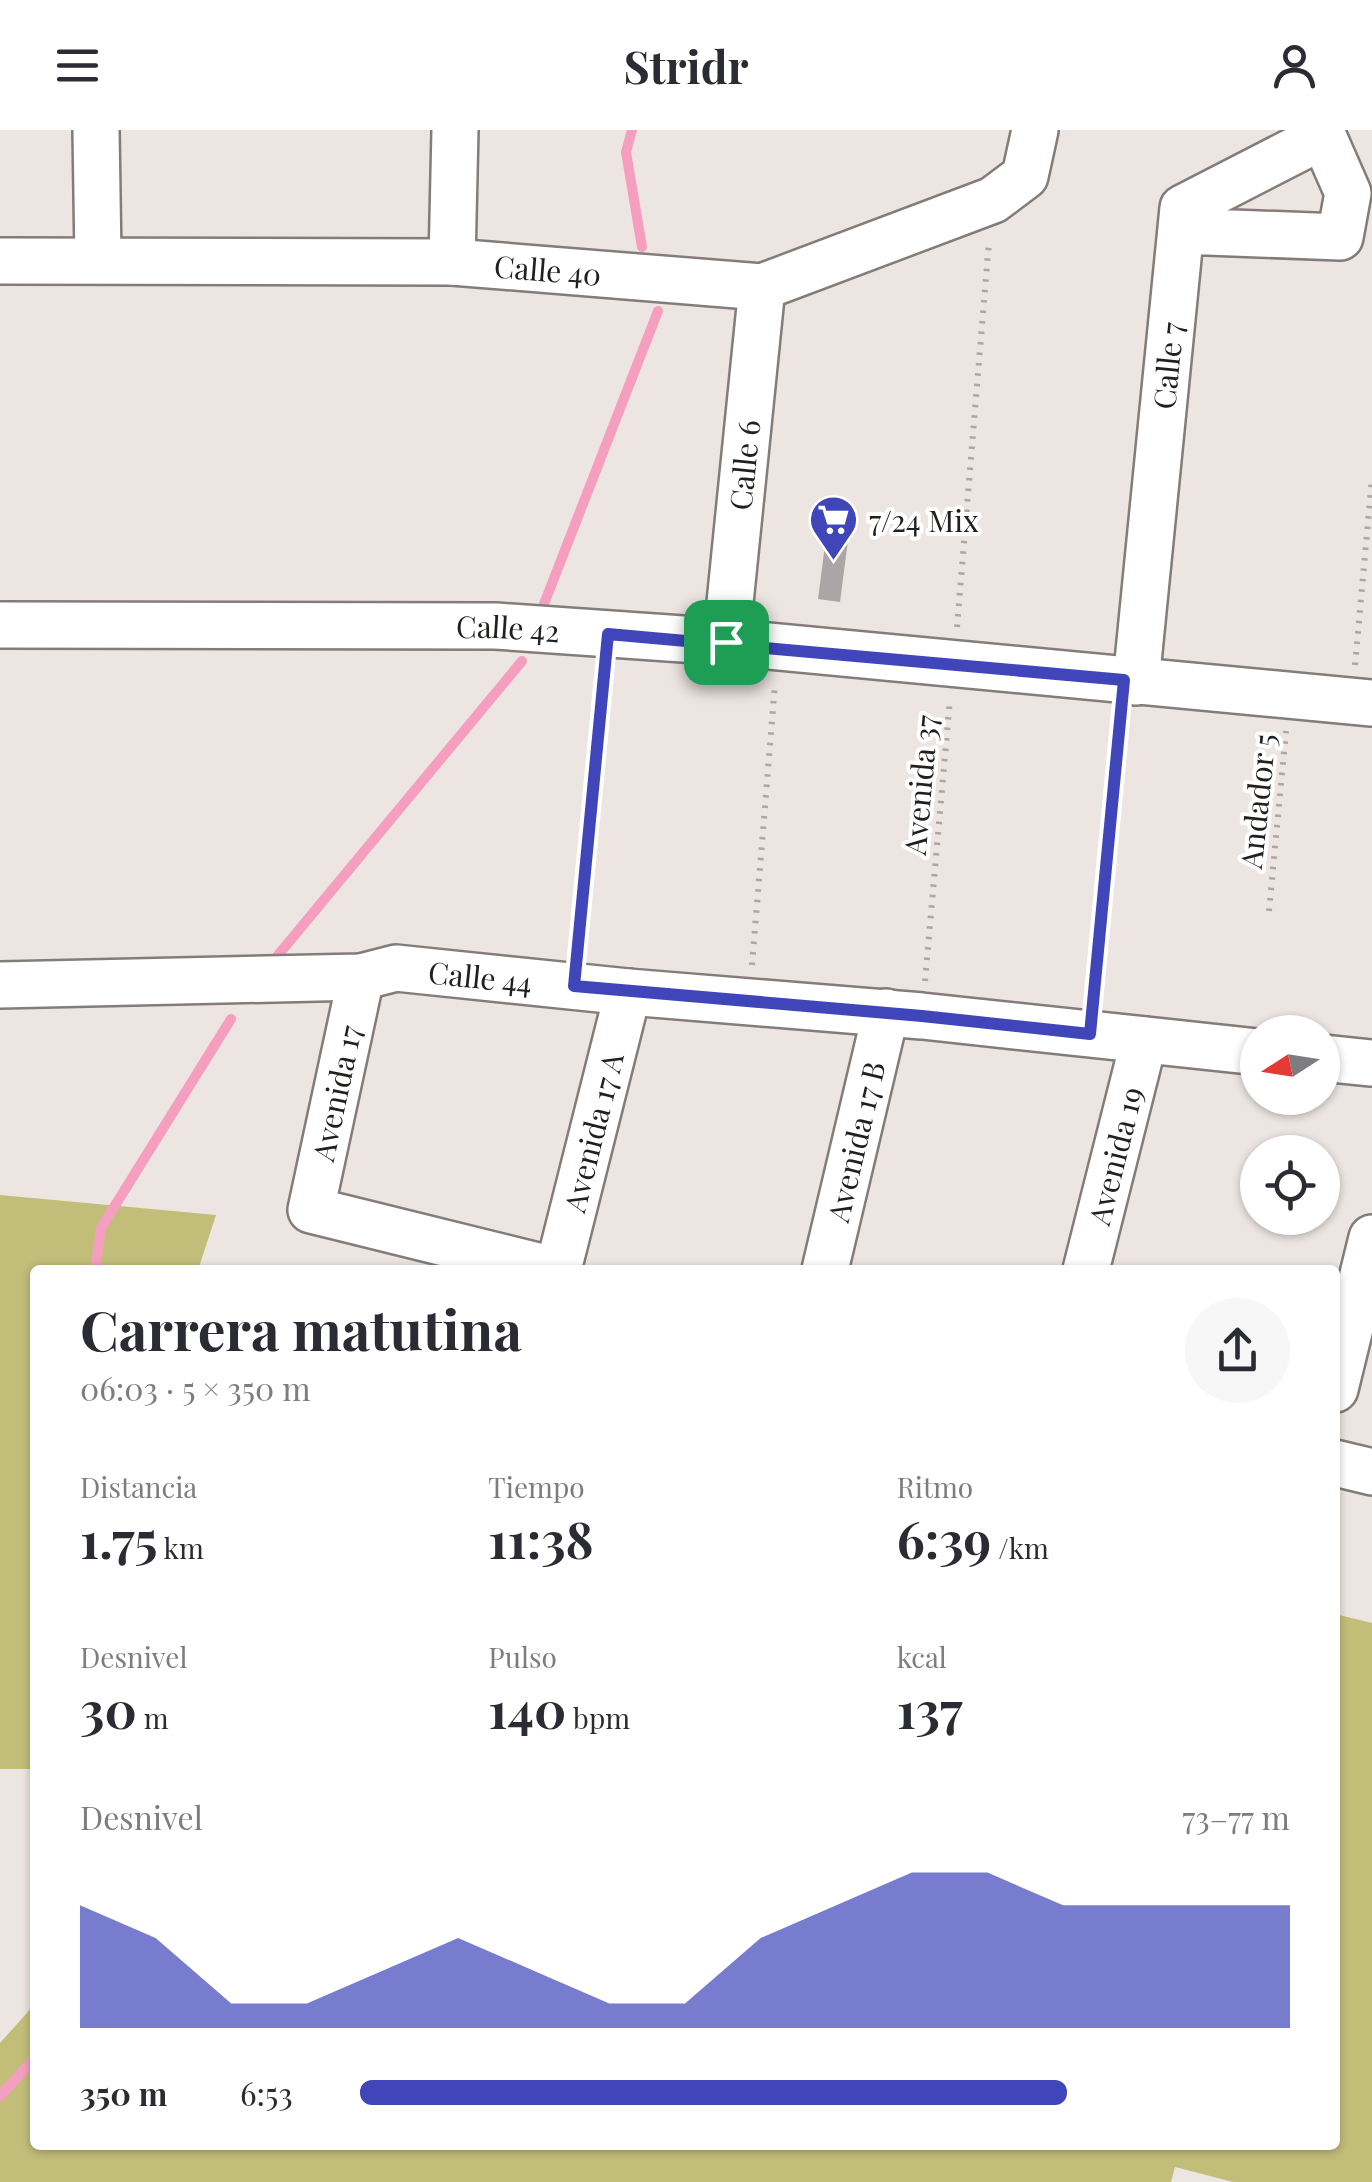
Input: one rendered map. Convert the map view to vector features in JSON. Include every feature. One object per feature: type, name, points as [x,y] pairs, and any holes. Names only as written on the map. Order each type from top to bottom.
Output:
[{"type":"street","points":[[96,130],[98,259]]},
{"type":"street","points":[[452,262],[455,130]]},
{"type":"street","name":"Calle 40","points":[[0,261],[452,262],[762,287],[992,200],[1024,176],[1035,130]]},
{"type":"street","points":[[1323,136],[1348,192],[1340,237],[1180,231],[1182,208],[1323,136]]},
{"type":"street","name":"Calle 7","points":[[1130,681],[1180,231]]},
{"type":"street","name":"Calle 6","points":[[726,642],[762,287]]},
{"type":"street","name":"Calle 42","points":[[0,625],[496,626],[726,642],[1362,702]]},
{"type":"street","name":"Calle 44","points":[[0,985],[361,976],[396,968],[904,1014],[1240,1050]]},
{"type":"street","name":"Avenida 17","points":[[361,976],[311,1210],[536,1265]]},
{"type":"street","name":"Avenida 17 A","points":[[557,1265],[628,992]]},
{"type":"street","name":"Avenida 17 B","points":[[826,1265],[904,1014]]},
{"type":"street","name":"Avenida 19","points":[[1087,1265],[1144,1040]]},
{"type":"street","points":[[1340,1060],[1372,1063]]},
{"type":"street","points":[[1340,1369],[1372,1238]]},
{"type":"street","points":[[1340,1464],[1372,1472]]},
{"type":"path","name":"Avenida 37","points":[[904,1014],[954,663],[992,200]]},
{"type":"path","points":[[1362,702],[1372,478]]},
{"type":"path","points":[[574,986],[608,634]]},
{"type":"path","points":[[748,1002],[778,647]]},
{"type":"path","points":[[1090,1034],[1130,681]]},
{"type":"path","name":"Andador 5","points":[[1269,911],[1290,695]]},
{"type":"shaded area","points":[[0,1195],[216,1215],[200,1265],[30,1265],[30,1769],[0,1769]]},
{"type":"shaded area","points":[[1340,1615],[1372,1623],[1372,2182],[1233,2182],[1175,2167],[1171,2182],[0,2182],[0,2043],[30,2010],[30,2150],[1340,2150]]},
{"type":"building","name":"7/24 Mix","points":[[828,522],[850,525],[840,602],[818,599]]},
{"type":"waterway","points":[[632,130],[626,152],[642,247]]},
{"type":"waterway","points":[[544,604],[658,311]]},
{"type":"waterway","points":[[274,960],[522,661]]},
{"type":"waterway","points":[[96,1265],[101,1228],[231,1019]]},
{"type":"waterway","points":[[0,2096],[30,2063]]},
{"type":"place","name":"7/24 Mix","points":[[834,562]]},
{"type":"route","points":[[608,634],[726,642],[1124,680],[1090,1034],[574,986],[608,634]]}]
